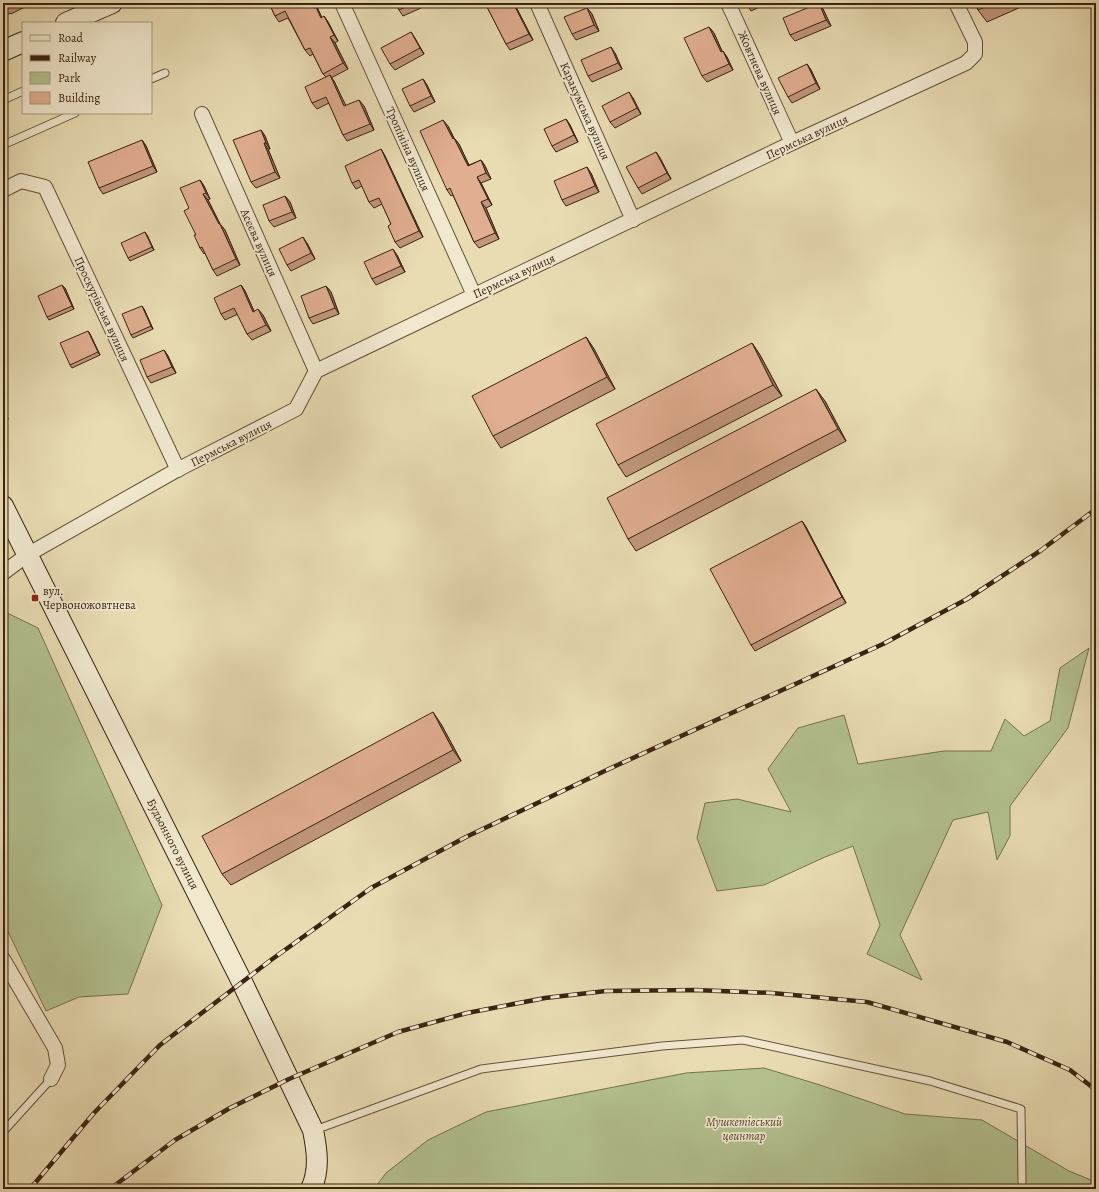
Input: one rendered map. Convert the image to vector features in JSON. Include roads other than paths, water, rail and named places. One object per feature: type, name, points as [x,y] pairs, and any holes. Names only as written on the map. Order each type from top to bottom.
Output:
[{"type":"main road","points":[[68,22],[112,3]]},
{"type":"main road","points":[[3,51],[22,42]]},
{"type":"main road","name":"Будьонного вулиця","points":[[3,506],[238,975],[313,1130],[317,1150],[317,1167],[311,1189]]},
{"type":"street","name":"Тропініна вулиця","points":[[342,3],[474,295]]},
{"type":"street","name":"Каракумська вулиця","points":[[537,3],[633,220]]},
{"type":"street","name":"Жовтнева вулиця","points":[[728,3],[792,143]]},
{"type":"street","name":"Пермська вулиця","points":[[3,574],[27,555],[178,470],[296,409],[316,371],[792,143],[966,63],[976,54],[975,42],[956,3]]},
{"type":"street","name":"Асєєва вулиця","points":[[202,114],[316,371]]},
{"type":"street","name":"Проскурівська вулиця","points":[[3,190],[21,182],[45,187],[178,470]]},
{"type":"street","points":[[3,959],[55,1048],[58,1065],[51,1079]]},
{"type":"lane","points":[[152,79],[165,73]]},
{"type":"lane","points":[[3,100],[22,91]]},
{"type":"lane","points":[[3,145],[73,114]]},
{"type":"lane","points":[[313,1130],[481,1068],[662,1046],[743,1040],[930,1081],[1021,1109],[1022,1182]]},
{"type":"lane","points":[[3,1132],[51,1079]]},
{"type":"railway","points":[[30,1189],[94,1113],[160,1045],[271,960],[371,888],[466,837],[611,768],[883,644],[967,599],[1040,551],[1096,509]]},
{"type":"railway","points":[[110,1189],[175,1140],[230,1108],[289,1079],[398,1032],[467,1013],[545,998],[606,991],[695,990],[772,993],[867,1002],[1007,1042],[1070,1070],[1096,1090]]},
{"type":"place","name":"вул. Червоножовтнева","points":[[35,598]]},
{"type":"park label","name":"Мушкетівський цвинтар","points":[[744,1129]]}]
